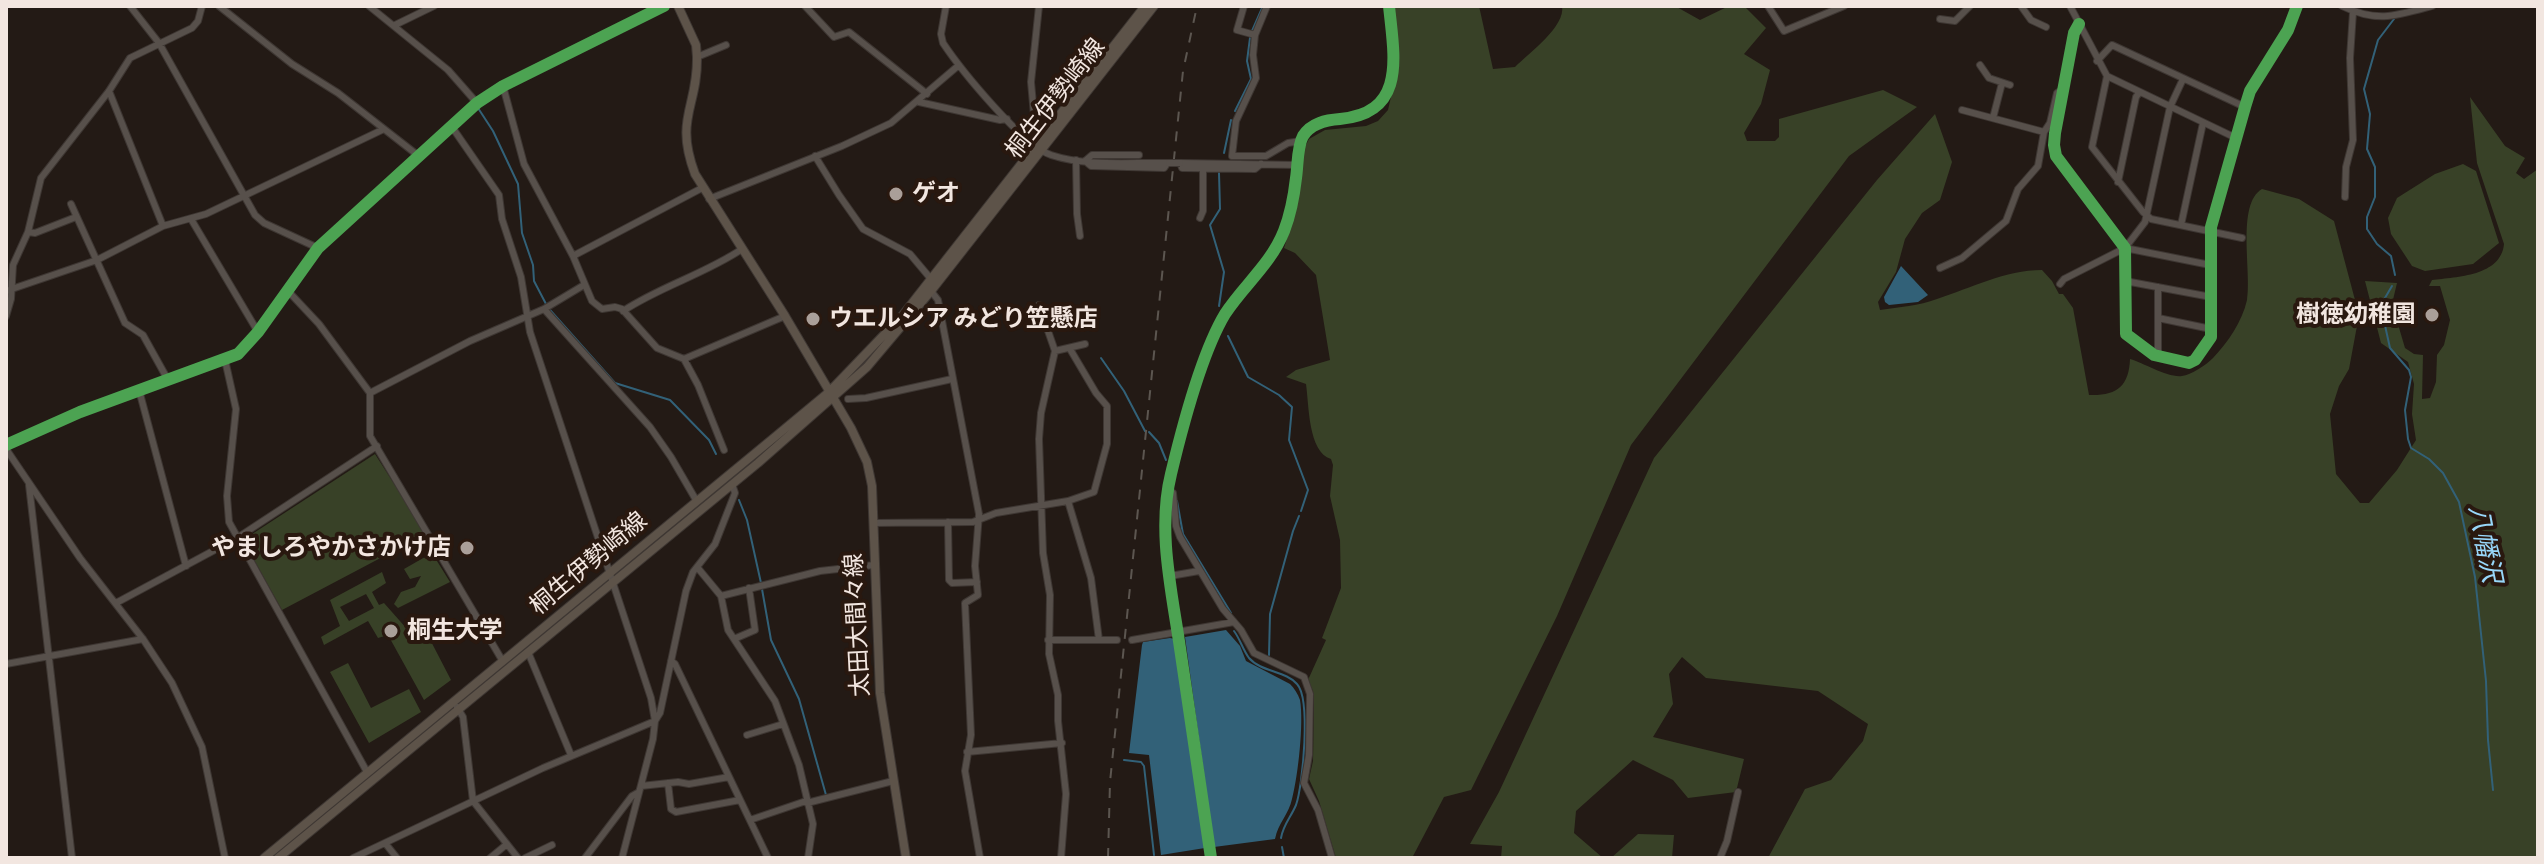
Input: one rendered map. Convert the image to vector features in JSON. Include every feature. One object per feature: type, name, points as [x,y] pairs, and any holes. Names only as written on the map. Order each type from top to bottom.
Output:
[{"type":"main road","name":"太田大間々線","points":[[678,6],[696,45],[697,57],[696,75],[686,114],[688,156],[702,188],[785,316],[867,462],[872,486],[880,693],[906,858]]},
{"type":"main road","name":"桐生伊勢崎線","points":[[264,858],[367,772],[528,652],[696,500],[867,367],[931,291],[1145,6]]},
{"type":"main road","name":"桐生伊勢崎線","points":[[278,858],[456,705],[502,660],[732,484],[831,394],[883,337],[1154,6]]},
{"type":"street","points":[[130,6],[159,43],[255,215],[264,223],[318,248]]},
{"type":"street","points":[[6,316],[15,257],[28,232],[41,178],[109,91],[130,58],[195,25],[202,6]]},
{"type":"street","points":[[219,6],[292,64],[338,93],[420,157]]},
{"type":"street","points":[[369,6],[448,70],[477,103]]},
{"type":"street","points":[[395,25],[434,6]]},
{"type":"street","points":[[225,858],[196,729],[172,683],[143,639],[80,558],[6,447],[49,425],[225,360],[246,348],[318,248],[477,103],[503,86],[664,6]]},
{"type":"street","points":[[805,6],[834,37],[849,32],[927,94]]},
{"type":"street","points":[[946,6],[942,40],[959,65],[1025,141],[1053,156],[1085,161],[1298,165]]},
{"type":"street","points":[[1035,126],[1031,82],[1039,6]]},
{"type":"street","points":[[1244,6],[1237,30],[1255,35]]},
{"type":"street","points":[[1267,6],[1255,35],[1253,55],[1257,75],[1236,121],[1232,156],[1266,156],[1288,143],[1301,141]]},
{"type":"street","points":[[1211,858],[1170,576],[1164,522],[1167,492],[1203,364],[1215,334],[1228,310],[1262,269],[1280,240],[1293,203],[1301,141],[1315,124],[1367,113],[1384,100],[1390,86],[1392,67],[1389,6]]},
{"type":"street","points":[[1768,6],[1784,31],[1844,6]]},
{"type":"street","points":[[1940,19],[1955,21],[1970,6]]},
{"type":"street","points":[[2021,6],[2031,20],[2046,27]]},
{"type":"street","points":[[2070,6],[2107,76],[2236,138]]},
{"type":"street","points":[[2079,24],[2074,33],[2063,89],[2054,145],[2056,156],[2125,248],[2126,334],[2130,340],[2158,356],[2189,363],[2195,360],[2209,340],[2211,232],[2245,107],[2250,91],[2288,30],[2297,6]]},
{"type":"street","points":[[2342,6],[2353,12],[2395,17],[2432,6]]},
{"type":"street","points":[[2345,197],[2346,167],[2353,140],[2350,58],[2353,12]]},
{"type":"street","points":[[697,57],[726,45]]},
{"type":"street","points":[[2097,61],[2112,45],[2245,107]]},
{"type":"street","points":[[709,199],[891,123],[959,65]]},
{"type":"street","points":[[1980,65],[1986,75],[2006,84],[1993,118]]},
{"type":"street","points":[[2107,76],[2092,147],[2118,182],[2147,216],[2242,238]]},
{"type":"street","points":[[2060,284],[2064,279],[2125,248],[2147,216],[2170,107],[2183,79]]},
{"type":"street","points":[[503,86],[524,164],[597,307],[615,307],[623,311],[657,348],[684,359],[724,450]]},
{"type":"street","points":[[1940,268],[1962,258],[2006,221],[2018,189],[2038,166],[2044,132],[2050,123],[2057,93],[2063,89]]},
{"type":"street","points":[[109,91],[163,226]]},
{"type":"street","points":[[2118,182],[2139,93]]},
{"type":"street","points":[[919,102],[1007,119]]},
{"type":"street","points":[[1962,110],[2044,132]]},
{"type":"street","points":[[2181,225],[2203,123]]},
{"type":"street","points":[[452,127],[499,195],[502,219],[521,277],[527,315],[554,409],[651,698],[655,721],[653,739],[622,858]]},
{"type":"street","points":[[8,290],[97,260],[163,226],[191,219],[384,129]]},
{"type":"street","points":[[1085,161],[1092,155],[1139,155]]},
{"type":"street","points":[[815,156],[863,229],[910,254],[931,279]]},
{"type":"street","points":[[1076,160],[1080,236]]},
{"type":"street","points":[[1180,164],[1182,168],[1255,169],[1261,164]]},
{"type":"street","points":[[1200,218],[1203,211],[1203,168]]},
{"type":"street","points":[[573,256],[702,188]]},
{"type":"street","points":[[71,204],[125,323],[143,335],[168,380]]},
{"type":"street","points":[[28,232],[35,233],[76,217]]},
{"type":"street","points":[[191,219],[258,332]]},
{"type":"street","points":[[2125,248],[2210,265]]},
{"type":"street","points":[[623,311],[658,289],[718,264],[742,249]]},
{"type":"street","points":[[2125,281],[2211,297]]},
{"type":"street","points":[[370,393],[438,357],[544,309],[584,285]]},
{"type":"street","points":[[2158,287],[2158,356]]},
{"type":"street","points":[[288,291],[319,324],[370,393],[369,431],[502,660]]},
{"type":"street","points":[[931,291],[938,300],[975,485],[978,595],[965,603],[971,735],[965,771],[980,858]]},
{"type":"street","points":[[1039,305],[1055,351],[1041,413],[1042,506],[1044,562],[1050,595],[1048,640],[1058,695],[1067,805],[1061,858]]},
{"type":"street","points":[[544,309],[650,427],[696,500]]},
{"type":"street","points":[[684,359],[785,316]]},
{"type":"street","points":[[2158,318],[2211,329]]},
{"type":"street","points":[[1055,351],[1085,344]]},
{"type":"street","points":[[873,523],[978,520],[996,513],[1068,501],[1094,492],[1108,440],[1107,406],[1070,349]]},
{"type":"street","points":[[225,360],[236,402],[227,504],[229,522],[367,772]]},
{"type":"street","points":[[848,399],[866,398],[952,379]]},
{"type":"street","points":[[139,390],[186,566]]},
{"type":"street","points":[[116,603],[237,538],[377,446]]},
{"type":"street","points":[[29,481],[72,858]]},
{"type":"street","points":[[353,858],[571,755],[655,721],[660,713],[686,591],[697,567],[717,537],[735,493],[732,484]]},
{"type":"street","points":[[1167,492],[1173,493],[1178,532],[1199,571],[1254,653],[1304,677],[1310,694],[1309,755],[1304,783],[1318,810],[1332,858]]},
{"type":"street","points":[[1068,501],[1091,578],[1099,640]]},
{"type":"street","points":[[948,522],[949,580],[952,583],[977,582]]},
{"type":"street","points":[[721,596],[820,571],[874,565]]},
{"type":"street","points":[[697,567],[721,596],[727,627],[770,692],[799,765],[813,826],[808,858]]},
{"type":"street","points":[[1170,576],[1199,571]]},
{"type":"street","points":[[734,639],[755,630],[749,588]]},
{"type":"street","points":[[1132,640],[1234,622]]},
{"type":"street","points":[[6,664],[143,639]]},
{"type":"street","points":[[1048,640],[1117,640]]},
{"type":"street","points":[[528,652],[571,755]]},
{"type":"street","points":[[671,661],[768,858]]},
{"type":"street","points":[[456,705],[463,717],[473,801],[518,858]]},
{"type":"street","points":[[747,735],[783,724]]},
{"type":"street","points":[[967,752],[1062,743]]},
{"type":"street","points":[[585,858],[640,789],[729,777]]},
{"type":"street","points":[[750,820],[806,802],[893,781]]},
{"type":"street","points":[[668,783],[671,809],[676,812],[740,800]]},
{"type":"street","points":[[1720,858],[1738,792]]},
{"type":"street","points":[[385,843],[397,858]]},
{"type":"street","points":[[490,858],[507,844]]},
{"type":"street","points":[[525,858],[552,845]]},
{"type":"green space","points":[[1393,6],[1479,6],[1493,69],[1515,67],[1538,46],[1558,22],[1562,6],[1675,6],[1700,20],[1729,6],[1744,6],[1766,28],[1744,54],[1770,70],[1761,104],[1744,133],[1747,141],[1775,141],[1779,137],[1779,119],[1883,90],[1917,107],[1849,156],[1631,445],[1557,616],[1471,790],[1444,797],[1412,858],[1336,858],[1309,779],[1313,761],[1314,703],[1308,680],[1326,640],[1322,638],[1341,588],[1340,540],[1330,496],[1333,465],[1331,459],[1323,455],[1314,438],[1306,384],[1286,377],[1296,370],[1330,360],[1316,275],[1295,253],[1284,248],[1295,213],[1304,149],[1309,139],[1325,130],[1366,126],[1378,121],[1388,110],[1399,62]]},
{"type":"green space","points":[[2470,97],[2505,146],[2525,158],[2516,173],[2524,179],[2538,169],[2538,858],[1768,858],[1805,789],[1831,780],[1863,741],[1868,724],[1818,691],[1706,678],[1682,657],[1669,674],[1673,704],[1653,737],[1744,759],[1736,792],[1688,798],[1673,780],[1633,760],[1576,811],[1574,833],[1603,858],[1501,858],[1502,846],[1470,844],[1499,792],[1654,458],[1877,180],[1935,114],[1952,162],[1940,200],[1922,213],[1905,239],[1896,272],[1878,302],[1880,310],[1923,303],[2001,276],[2042,270],[2073,308],[2089,395],[2107,394],[2120,388],[2127,376],[2130,359],[2163,373],[2182,376],[2202,367],[2219,352],[2245,308],[2249,209],[2262,189],[2299,199],[2334,221],[2359,315],[2349,369],[2339,386],[2330,414],[2336,474],[2360,503],[2369,503],[2397,470],[2416,440],[2412,414],[2414,384],[2408,362],[2381,343],[2365,281],[2397,283],[2392,304],[2405,348],[2423,355],[2422,399],[2430,398],[2436,382],[2437,355],[2444,345],[2450,320],[2440,286],[2429,286],[2432,280],[2465,276],[2486,269],[2501,255],[2504,244],[2477,163]]},
{"type":"green space","points":[[2463,164],[2476,171],[2499,243],[2473,264],[2425,271],[2412,266],[2391,234],[2388,218],[2397,198],[2435,174]]},
{"type":"green space","points":[[375,454],[426,534],[282,610],[243,540]]},
{"type":"green space","points":[[432,553],[450,582],[398,608],[394,604],[401,592],[415,587],[421,576],[410,579],[404,569]]},
{"type":"green space","points":[[382,572],[386,583],[372,592],[379,605],[384,603],[407,629],[423,626],[451,680],[424,700],[388,635],[378,638],[368,621],[324,645],[321,637],[340,626],[330,600]],"holes":[[[366,594],[374,608],[349,621],[340,607]]]},
{"type":"green space","points":[[348,663],[371,708],[409,689],[421,712],[369,743],[330,672]]},
{"type":"green space","points":[[1638,834],[1674,835],[1672,858],[1611,858]]},
{"type":"water","points":[[1901,266],[1928,295],[1918,302],[1889,305],[1884,297]]},
{"type":"water","points":[[1226,630],[1240,646],[1246,661],[1294,689],[1300,700],[1301,735],[1292,799],[1275,839],[1214,847],[1185,637]]},
{"type":"water","points":[[1175,639],[1205,848],[1161,855],[1149,755],[1129,753],[1143,642]]},
{"type":"waterway","points":[[1252,31],[1263,6]]},
{"type":"waterway","name":"八幡沢","points":[[2394,19],[2378,40],[2364,89],[2370,114],[2367,149],[2375,167],[2375,197],[2367,217],[2367,229],[2377,244],[2391,256],[2395,275]]},
{"type":"waterway","points":[[1235,111],[1251,79],[1247,61],[1250,38]]},
{"type":"waterway","points":[[478,108],[493,131],[518,184],[522,233],[533,265],[534,281],[546,304]]},
{"type":"waterway","points":[[1224,153],[1231,120]]},
{"type":"waterway","points":[[1219,173],[1220,209],[1210,225],[1224,272],[1219,306]]},
{"type":"waterway","name":"八幡沢","points":[[2392,286],[2382,303],[2382,312],[2390,348],[2409,370],[2411,377],[2405,410],[2408,439],[2411,448],[2429,459],[2443,473],[2459,502],[2475,577],[2493,790]]},
{"type":"waterway","points":[[550,310],[615,383],[670,400],[709,440],[716,454]]},
{"type":"waterway","points":[[1228,336],[1248,377],[1279,395],[1292,407],[1289,440],[1308,490],[1301,511]]},
{"type":"waterway","points":[[1101,358],[1124,391],[1145,431]]},
{"type":"waterway","points":[[1149,432],[1159,443],[1166,460]]},
{"type":"waterway","points":[[739,500],[747,520],[761,583]]},
{"type":"waterway","points":[[1177,501],[1183,534],[1231,613]]},
{"type":"waterway","points":[[1269,655],[1270,614],[1299,516]]},
{"type":"waterway","points":[[762,589],[771,640],[799,699],[826,795]]},
{"type":"waterway","points":[[1234,631],[1254,663],[1287,676],[1297,684],[1304,706],[1301,780],[1296,805],[1281,838]]},
{"type":"waterway","points":[[1124,760],[1141,762],[1144,766],[1154,855]]},
{"type":"waterway","points":[[1282,847],[1284,858]]},
{"type":"railway","points":[[1108,858],[1110,782],[1183,71],[1197,6]]},
{"type":"cycle path","points":[[6,445],[80,412],[238,354],[258,332],[318,248],[477,103],[503,86],[664,6]]},
{"type":"cycle path","points":[[1211,858],[1167,561],[1165,517],[1171,474],[1193,392],[1216,330],[1232,303],[1272,254],[1284,231],[1292,204],[1303,136],[1319,123],[1362,114],[1377,106],[1386,94],[1392,79],[1393,62],[1389,6]]},
{"type":"cycle path","points":[[2079,24],[2074,33],[2055,133],[2056,156],[2125,248],[2126,334],[2154,355],[2189,363],[2195,360],[2211,337],[2211,227],[2245,107],[2250,91],[2288,30],[2297,6]]},
{"type":"place","name":"ゲオ","points":[[896,194]]},
{"type":"place","name":"樹徳幼稚園","points":[[2432,315]]},
{"type":"place","name":"ウエルシア みどり笠懸店","points":[[813,319]]},
{"type":"place","name":"やましろやかさかけ店","points":[[467,548]]},
{"type":"place","name":"桐生大学","points":[[391,631]]}]
